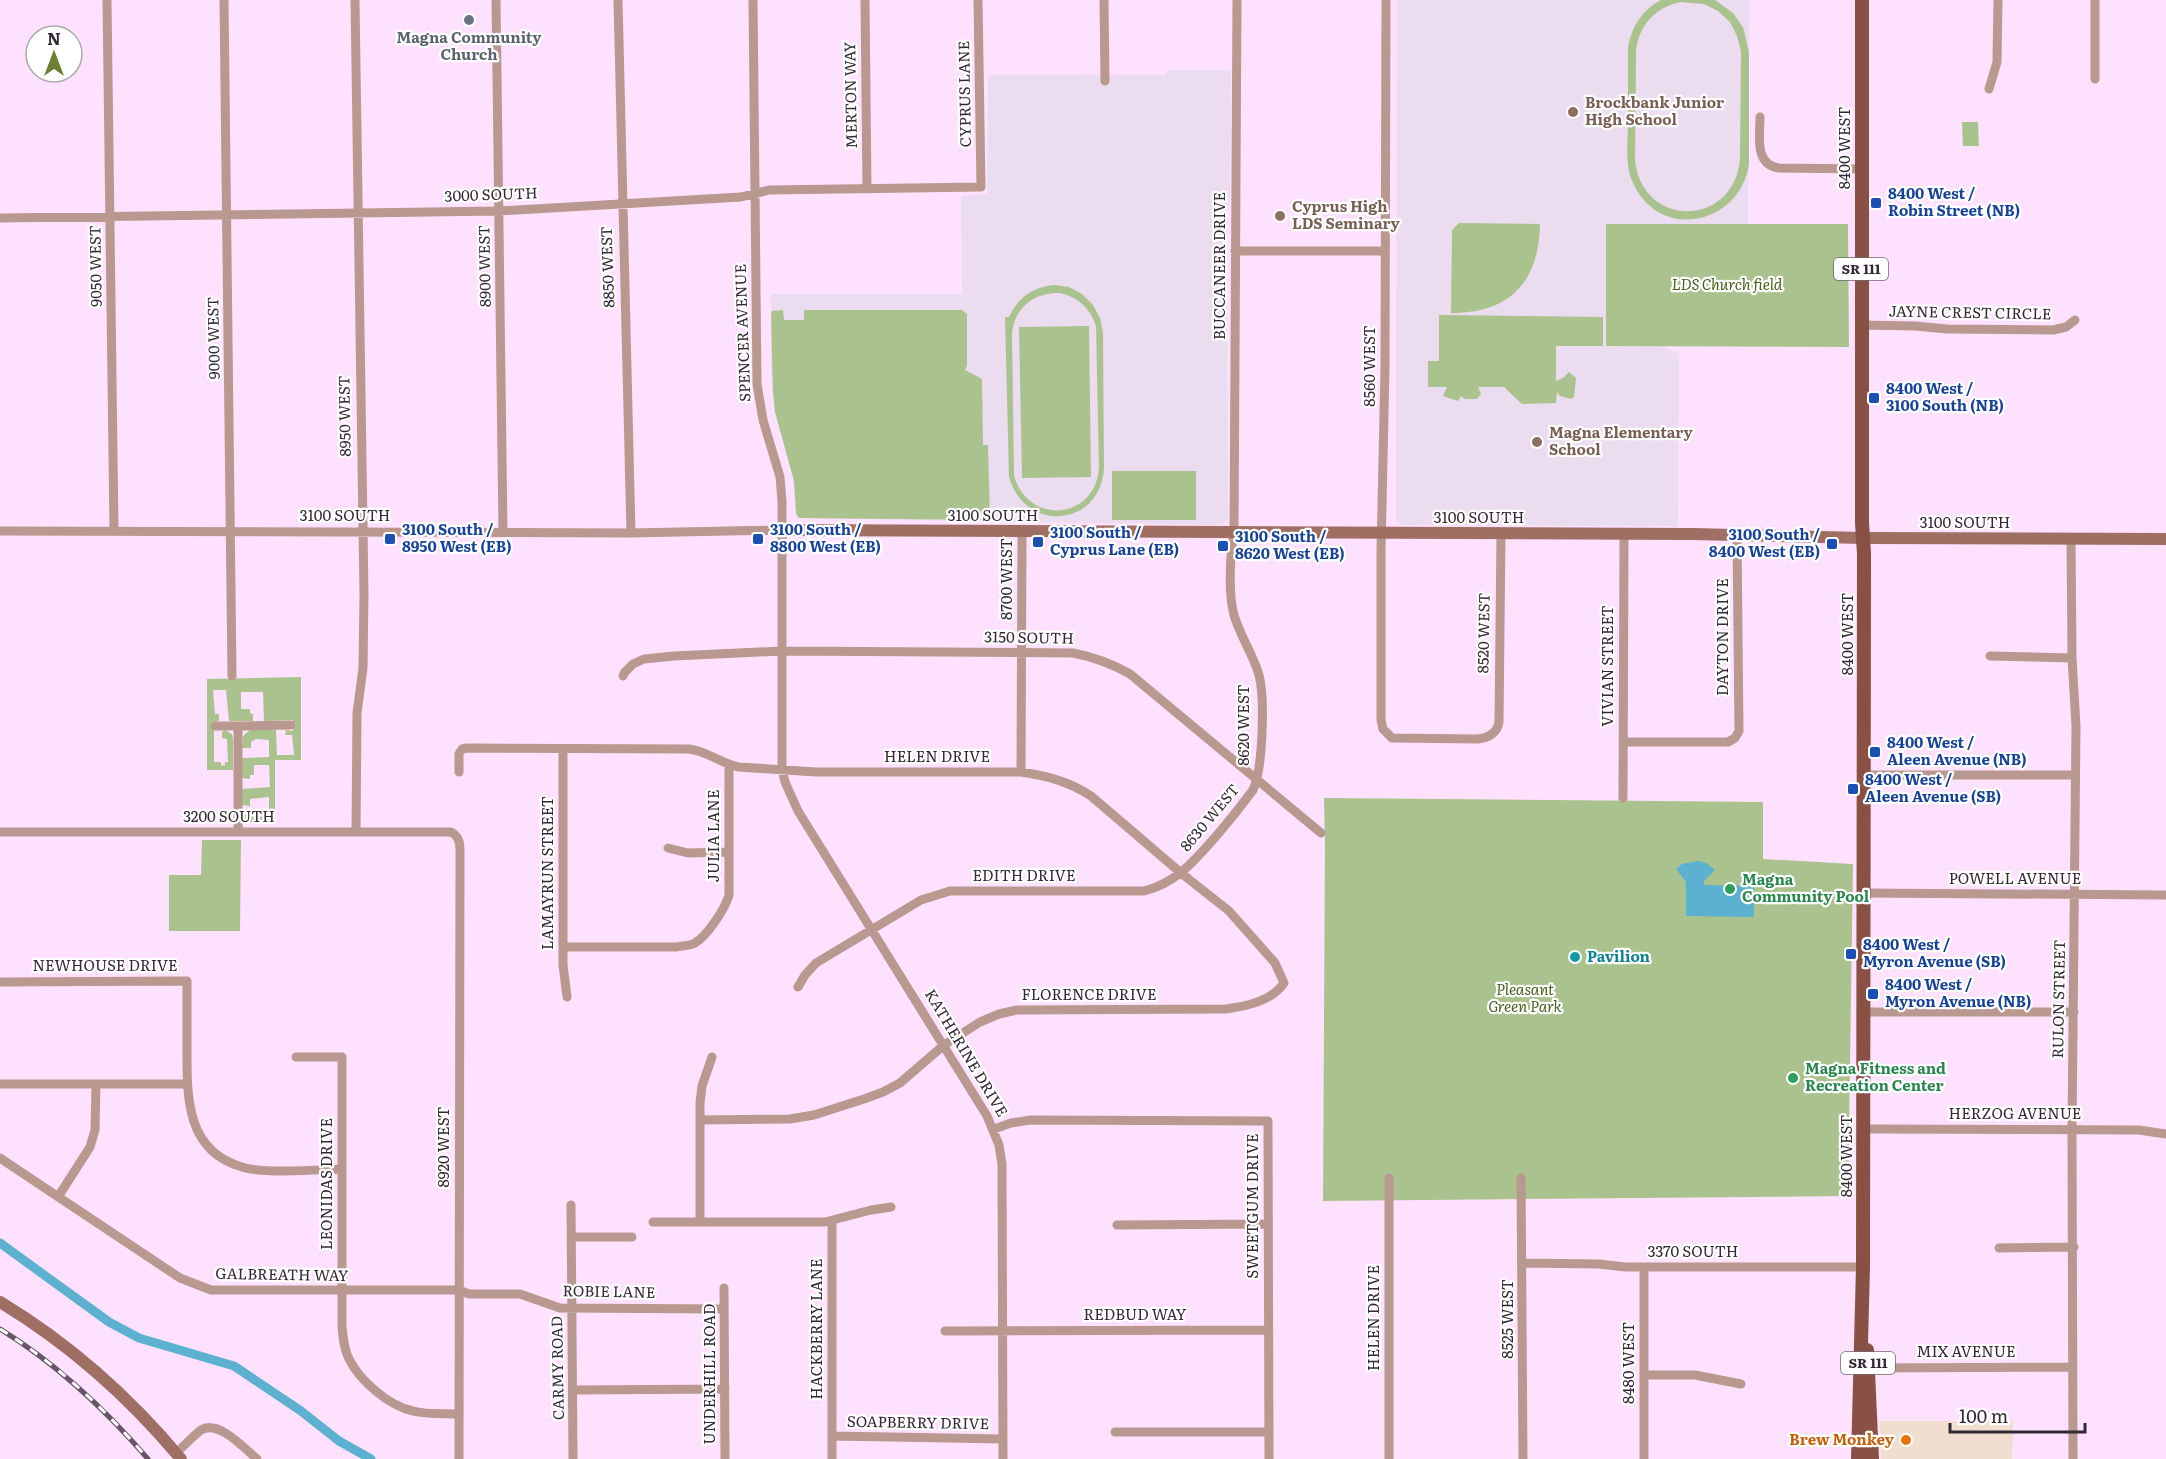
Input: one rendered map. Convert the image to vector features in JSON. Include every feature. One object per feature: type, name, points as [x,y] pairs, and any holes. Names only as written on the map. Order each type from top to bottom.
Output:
[{"type":"main road","name":"8400 WEST","points":[[1858,1459],[1864,1368],[1862,0]]},
{"type":"main road","name":"8400 WEST","points":[[1864,1368],[1872,1459]]},
{"type":"street","name":"9050 WEST","points":[[107,0],[114,531]]},
{"type":"street","name":"9000 WEST","points":[[224,0],[232,676]]},
{"type":"street","name":"8950 WEST","points":[[355,0],[364,646],[357,713],[356,832]]},
{"type":"street","name":"8900 WEST","points":[[496,0],[503,532]]},
{"type":"street","name":"8850 WEST","points":[[618,0],[631,533]]},
{"type":"street","name":"SPENCER AVENUE","points":[[753,0],[757,384],[763,420],[780,477],[782,770]]},
{"type":"street","name":"MERTON WAY","points":[[865,0],[867,189]]},
{"type":"street","name":"CYPRUS LANE","points":[[978,0],[981,188]]},
{"type":"street","points":[[1104,0],[1105,81]]},
{"type":"street","name":"BUCCANEER DRIVE","points":[[1234,532],[1237,0]]},
{"type":"street","name":"8560 WEST","points":[[1386,0],[1381,720],[1385,732],[1395,739],[1477,739],[1486,738],[1494,733]]},
{"type":"street","points":[[1989,89],[1997,62],[1998,0]]},
{"type":"street","points":[[2095,0],[2095,79]]},
{"type":"street","points":[[1760,117],[1760,147],[1763,160],[1770,166],[1862,169]]},
{"type":"street","name":"3000 SOUTH","points":[[0,218],[499,211],[741,198],[769,190],[981,188]]},
{"type":"street","points":[[1235,251],[1385,251]]},
{"type":"street","name":"JAYNE CREST CIRCLE","points":[[1861,325],[2053,330],[2066,327],[2075,320]]},
{"type":"street","points":[[0,530],[0,540]]},
{"type":"street","name":"3100 SOUTH","points":[[0,530],[631,533],[782,530],[2166,539]]},
{"type":"street","name":"8700 WEST","points":[[1021,772],[1022,531]]},
{"type":"street","name":"8620 WEST","points":[[1234,532],[1232,553],[1234,616],[1260,682],[1261,734],[1258,779]]},
{"type":"street","name":"8520 WEST","points":[[1494,733],[1499,722],[1501,534]]},
{"type":"street","name":"VIVIAN STREET","points":[[1623,798],[1624,534]]},
{"type":"street","name":"DAYTON DRIVE","points":[[1623,742],[1728,742],[1735,738],[1739,731],[1737,535]]},
{"type":"street","name":"RULON STREET","points":[[2071,539],[2072,658],[2076,726],[2072,1130],[2073,1459]]},
{"type":"street","name":"3150 SOUTH","points":[[623,676],[633,664],[659,657],[782,651],[1073,653],[1112,663],[1136,678],[1321,833]]},
{"type":"street","points":[[1990,656],[2072,658]]},
{"type":"street","points":[[215,726],[291,725]]},
{"type":"street","points":[[238,726],[238,832]]},
{"type":"street","name":"LAMAYRUN STREET","points":[[563,748],[563,973],[567,997]]},
{"type":"street","name":"HELEN DRIVE","points":[[459,772],[459,754],[462,749],[689,748],[710,754],[729,765],[782,770],[1021,772],[1051,776],[1091,796],[1180,873],[1229,911],[1275,963],[1284,983]]},
{"type":"street","name":"JULIA LANE","points":[[563,947],[676,947],[692,945],[698,941],[728,900],[730,890],[729,765]]},
{"type":"street","name":"KATHERINE DRIVE","points":[[782,770],[794,803],[994,1129],[1002,1164],[1003,1459]]},
{"type":"street","points":[[1864,775],[2075,775]]},
{"type":"street","name":"8630 WEST","points":[[1180,873],[1194,862],[1244,803],[1258,779]]},
{"type":"street","name":"3200 SOUTH","points":[[0,832],[451,832],[457,836]]},
{"type":"street","name":"8920 WEST","points":[[457,836],[460,853],[459,1459]]},
{"type":"street","points":[[668,848],[688,853],[729,852]]},
{"type":"street","name":"EDITH DRIVE","points":[[798,987],[816,963],[921,900],[950,891],[1144,891],[1158,888],[1180,873]]},
{"type":"street","name":"POWELL AVENUE","points":[[1864,893],[2166,895]]},
{"type":"street","name":"NEWHOUSE DRIVE","points":[[0,982],[187,981],[189,1107],[195,1126],[208,1146],[223,1159],[253,1170],[342,1169]]},
{"type":"street","name":"FLORENCE DRIVE","points":[[700,1120],[766,1120],[814,1115],[883,1092],[900,1083],[944,1045],[980,1022],[999,1014],[1017,1010],[1226,1009],[1255,1003],[1278,991],[1284,983]]},
{"type":"street","points":[[1864,1012],[2074,1012]]},
{"type":"street","name":"LEONIDAS DRIVE","points":[[296,1057],[342,1057],[343,1338],[350,1360],[357,1371],[382,1395],[406,1410],[459,1414]]},
{"type":"street","points":[[700,1222],[702,1086],[712,1057]]},
{"type":"street","points":[[0,1084],[187,1084]]},
{"type":"street","points":[[58,1197],[90,1147],[95,1130],[96,1084]]},
{"type":"street","name":"SWEETGUM DRIVE","points":[[994,1129],[1030,1120],[1268,1121],[1269,1459]]},
{"type":"street","name":"HERZOG AVENUE","points":[[1863,1129],[2139,1130],[2166,1134]]},
{"type":"street","name":"GALBREATH WAY","points":[[0,1158],[158,1263],[200,1287],[223,1291],[459,1290]]},
{"type":"street","name":"HELEN DRIVE","points":[[1389,1178],[1389,1459]]},
{"type":"street","name":"8525 WEST","points":[[1521,1178],[1523,1459]]},
{"type":"street","name":"CARMY ROAD","points":[[571,1205],[573,1459]]},
{"type":"street","points":[[653,1222],[832,1221],[871,1209],[891,1207]]},
{"type":"street","name":"HACKBERRY LANE","points":[[832,1221],[832,1459]]},
{"type":"street","points":[[1117,1225],[1268,1224]]},
{"type":"street","points":[[571,1237],[632,1237]]},
{"type":"street","points":[[1999,1248],[2074,1247]]},
{"type":"street","name":"3370 SOUTH","points":[[1523,1263],[1599,1264],[1625,1267],[1863,1267]]},
{"type":"street","name":"8480 WEST","points":[[1644,1267],[1644,1459]]},
{"type":"street","name":"UNDERHILL ROAD","points":[[724,1288],[725,1459]]},
{"type":"street","name":"ROBIE LANE","points":[[459,1290],[469,1294],[520,1294],[560,1308],[724,1309]]},
{"type":"street","points":[[0,1302],[41,1329],[107,1383],[179,1456],[201,1430],[212,1427],[223,1431],[257,1459]]},
{"type":"street","name":"REDBUD WAY","points":[[945,1330],[1268,1330]]},
{"type":"street","name":"MIX AVENUE","points":[[1864,1368],[2073,1367]]},
{"type":"street","points":[[1644,1375],[1695,1375],[1740,1384]]},
{"type":"street","points":[[573,1390],[724,1389]]},
{"type":"street","points":[[1115,1432],[1269,1432]]},
{"type":"street","name":"SOAPBERRY DRIVE","points":[[832,1436],[1003,1439]]},
{"type":"shaded area","name":"Brockbank Junior High School","points":[[1397,0],[1749,0],[1748,224],[1606,225],[1606,346],[1662,346],[1679,354],[1678,526],[1402,525],[1396,522]]},
{"type":"shaded area","points":[[1167,70],[1231,70],[1230,204],[1227,208],[1228,519],[1222,525],[796,518],[793,477],[774,410],[771,371],[771,294],[962,294],[961,196],[987,194],[988,75],[1166,75]]},
{"type":"shaded area","points":[[1880,1421],[2013,1421],[2012,1459],[1881,1459]]},
{"type":"green space","points":[[1661,0],[1715,0],[1733,13],[1743,27],[1749,52],[1749,165],[1742,185],[1731,201],[1715,212],[1698,218],[1680,219],[1662,214],[1646,203],[1634,185],[1629,170],[1627,154],[1628,47],[1639,19]],"holes":[[[1680,2],[1704,4],[1718,11],[1730,22],[1741,51],[1740,159],[1734,182],[1722,198],[1706,208],[1688,211],[1670,208],[1654,199],[1641,183],[1635,160],[1636,51],[1641,33],[1656,13]]]},
{"type":"green space","points":[[1962,122],[1978,122],[1979,146],[1963,146]]},
{"type":"green space","points":[[1459,223],[1540,224],[1534,262],[1527,278],[1517,290],[1505,300],[1490,307],[1472,312],[1451,313],[1452,230]]},
{"type":"green space","name":"LDS Church field","points":[[1606,224],[1848,224],[1849,347],[1606,346]]},
{"type":"green space","points":[[1046,286],[1069,287],[1082,294],[1093,305],[1100,318],[1103,333],[1104,468],[1100,488],[1090,502],[1077,512],[1061,516],[1045,515],[1030,508],[1018,495],[1009,477],[1005,317],[1009,317],[1021,299],[1032,291]],"holes":[[[1060,293],[1082,304],[1096,326],[1099,468],[1095,485],[1086,498],[1074,507],[1061,510],[1046,509],[1033,503],[1022,492],[1014,476],[1012,334],[1017,316],[1027,303],[1042,295]]]},
{"type":"green space","points":[[783,310],[784,320],[804,320],[804,310],[962,310],[967,314],[967,366],[965,370],[982,379],[983,445],[988,445],[990,520],[799,518],[796,513],[794,481],[775,412],[773,392],[771,314],[772,311]]},
{"type":"green space","points":[[1439,315],[1603,317],[1603,346],[1556,346],[1556,381],[1569,372],[1576,378],[1574,397],[1571,399],[1560,396],[1557,392],[1556,403],[1522,404],[1504,387],[1478,387],[1481,394],[1477,399],[1465,399],[1461,396],[1458,401],[1443,396],[1447,387],[1428,387],[1428,361],[1439,361]]},
{"type":"green space","points":[[1089,326],[1091,477],[1022,478],[1019,327]]},
{"type":"green space","points":[[1112,471],[1196,471],[1196,520],[1112,520]]},
{"type":"green space","points":[[301,677],[301,760],[275,760],[275,822],[242,822],[244,815],[269,814],[269,797],[250,799],[250,806],[242,805],[242,789],[270,787],[269,765],[254,765],[254,775],[250,775],[250,779],[242,778],[242,758],[269,757],[269,740],[256,739],[251,742],[251,748],[242,748],[243,736],[250,730],[276,730],[277,755],[294,755],[292,735],[285,735],[286,730],[293,731],[293,726],[296,724],[293,724],[293,720],[264,721],[263,692],[241,692],[241,709],[250,709],[253,721],[229,721],[226,690],[213,690],[215,714],[219,714],[219,721],[212,722],[214,762],[221,762],[221,766],[228,762],[227,739],[222,738],[222,732],[225,730],[232,734],[233,739],[233,770],[207,770],[207,679]]},
{"type":"green space","name":"Pleasant Green Park","points":[[1324,798],[1763,802],[1763,859],[1853,864],[1848,1196],[1323,1201]]},
{"type":"green space","points":[[202,840],[241,840],[240,931],[169,931],[169,875],[201,875]]},
{"type":"water","points":[[1698,861],[1706,863],[1715,870],[1704,881],[1704,885],[1754,886],[1754,917],[1686,916],[1686,882],[1676,869],[1682,864]]},
{"type":"waterway","points":[[0,1243],[109,1322],[139,1338],[234,1366],[301,1411],[339,1441],[371,1459]]},
{"type":"railway","points":[[0,1329],[41,1357],[79,1388],[148,1459]]},
{"type":"place","name":"Magna Community Church","points":[[469,20]]},
{"type":"place","name":"Brockbank Junior High School","points":[[1573,112]]},
{"type":"place","name":"8400 West / Robin Street (NB)","points":[[1876,203]]},
{"type":"place","name":"Cyprus High LDS Seminary","points":[[1280,216]]},
{"type":"place","name":"8400 West / 3100 South (NB)","points":[[1874,398]]},
{"type":"place","name":"Magna Elementary School","points":[[1537,442]]},
{"type":"place","name":"3100 South / 8950 West (EB)","points":[[390,539]]},
{"type":"place","name":"3100 South / 8800 West (EB)","points":[[758,539]]},
{"type":"place","name":"3100 South / Cyprus Lane (EB)","points":[[1038,542]]},
{"type":"place","name":"3100 South / 8400 West (EB)","points":[[1832,544]]},
{"type":"place","name":"3100 South / 8620 West (EB)","points":[[1223,546]]},
{"type":"place","name":"8400 West / Aleen Avenue (NB)","points":[[1875,752]]},
{"type":"place","name":"8400 West / Aleen Avenue (SB)","points":[[1853,789]]},
{"type":"place","name":"Magna Community Pool","points":[[1730,889]]},
{"type":"place","name":"8400 West / Myron Avenue (SB)","points":[[1851,954]]},
{"type":"place","name":"Pavilion","points":[[1575,957]]},
{"type":"place","name":"8400 West / Myron Avenue (NB)","points":[[1873,994]]},
{"type":"place","name":"Magna Fitness and Recreation Center","points":[[1793,1078]]},
{"type":"place","name":"Brew Monkey","points":[[1906,1440]]}]
